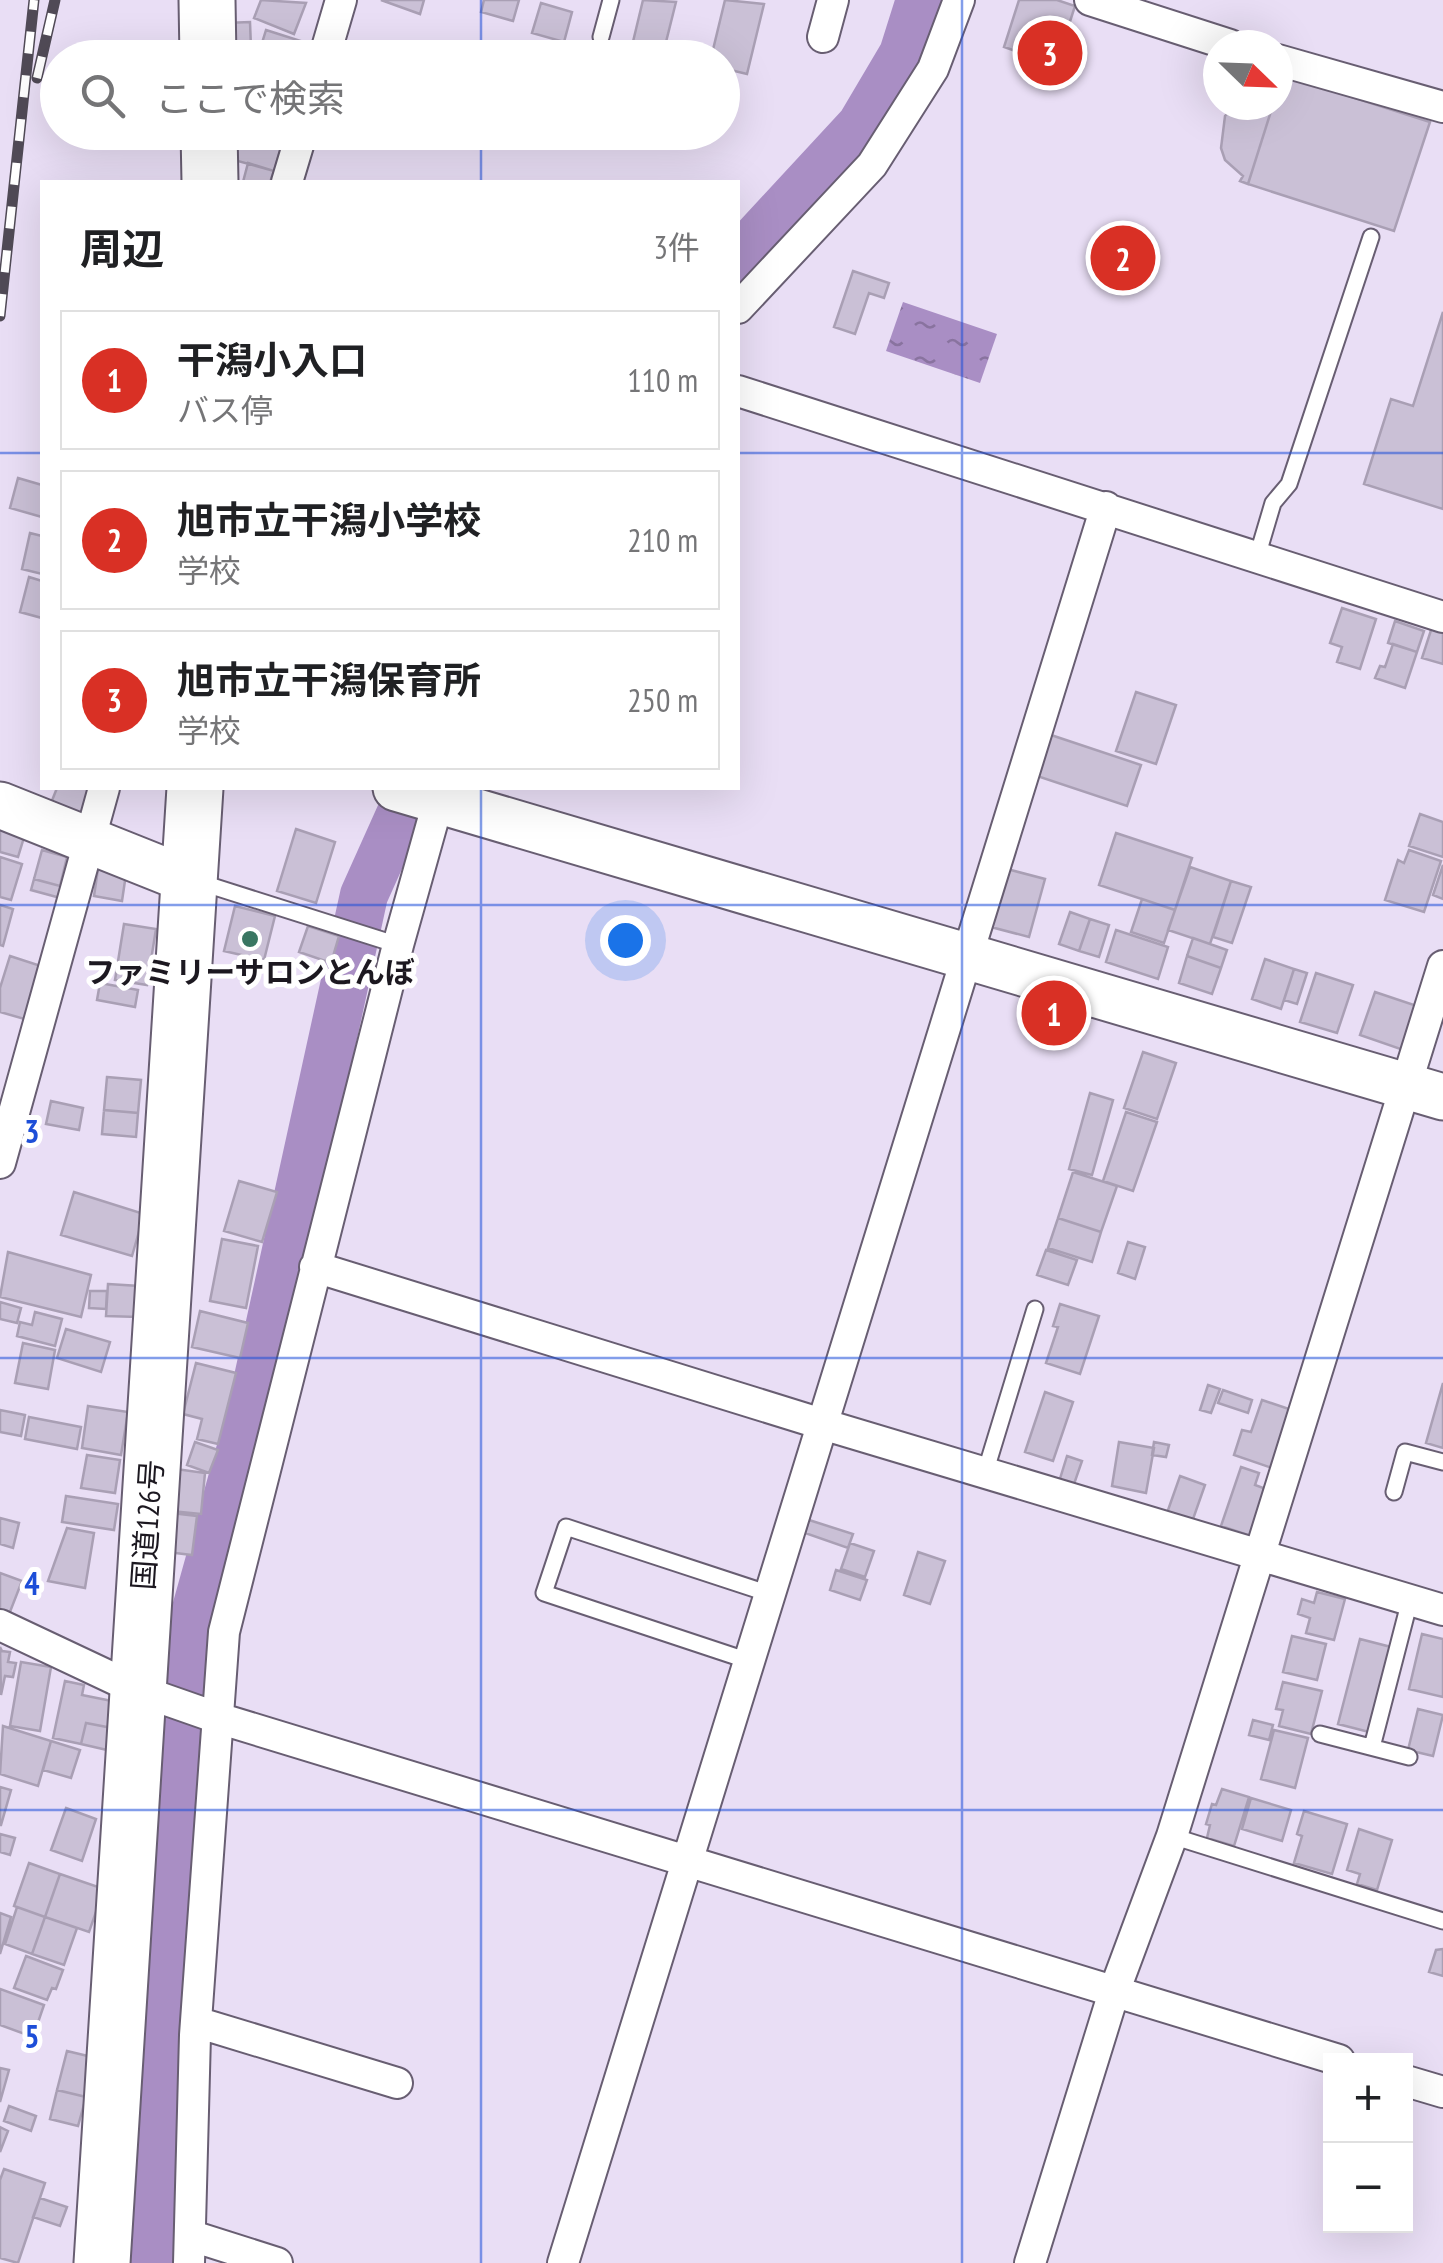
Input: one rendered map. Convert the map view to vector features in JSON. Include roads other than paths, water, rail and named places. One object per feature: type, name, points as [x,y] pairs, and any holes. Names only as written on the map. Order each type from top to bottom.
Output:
[{"type":"highway","points":[[207,0],[208,40]]},
{"type":"highway","points":[[209,150],[210,180]]},
{"type":"highway","name":"国道126号","points":[[102,2263],[152,1696],[195,790]]},
{"type":"street","points":[[329,40],[341,0]]},
{"type":"street","points":[[823,37],[833,0]]},
{"type":"street","points":[[740,306],[872,165],[933,69],[960,0]]},
{"type":"street","points":[[1090,0],[1203,36]]},
{"type":"street","points":[[1293,64],[1443,107]]},
{"type":"street","points":[[288,180],[297,150]]},
{"type":"street","points":[[740,392],[1443,618]]},
{"type":"street","points":[[563,2263],[1106,507]]},
{"type":"street","points":[[0,1163],[103,790]]},
{"type":"street","points":[[277,2263],[190,2250],[196,2022],[224,1632],[398,945],[425,792],[1425,1092]]},
{"type":"street","points":[[0,804],[188,880]]},
{"type":"street","points":[[1030,2263],[1114,1992],[1172,1836],[1260,1554],[1425,1092],[1443,966]]},
{"type":"street","points":[[316,1266],[822,1424],[1443,1610]]},
{"type":"street","points":[[0,1624],[152,1696],[218,1718],[1323,2055]]},
{"type":"street","points":[[196,2022],[396,2083]]},
{"type":"street","points":[[1413,2083],[1443,2092]]},
{"type":"lane","points":[[601,37],[610,0]]},
{"type":"lane","points":[[1256,556],[1273,503],[1289,484],[1371,237]]},
{"type":"lane","points":[[188,880],[398,945]]},
{"type":"lane","points":[[984,1472],[1034,1309]]},
{"type":"lane","points":[[1394,1492],[1405,1452],[1443,1462]]},
{"type":"lane","points":[[749,1661],[544,1593],[566,1527],[770,1594]]},
{"type":"lane","points":[[1372,1748],[1410,1600]]},
{"type":"lane","points":[[1320,1734],[1409,1757]]},
{"type":"lane","points":[[1172,1836],[1443,1920]]},
{"type":"water","points":[[903,302],[997,334],[980,383],[886,351]]},
{"type":"waterway","points":[[740,256],[861,125],[903,54],[920,0]]},
{"type":"waterway","points":[[149,2263],[193,1620],[249,1419],[364,895],[411,790]]},
{"type":"railway","points":[[0,316],[34,0]]},
{"type":"railway","points":[[46,40],[55,0]]},
{"type":"railway","points":[[37,78],[40,65]]},
{"type":"place","name":"旭市立干潟保育所","points":[[1050,53]]},
{"type":"place","name":"旭市立干潟小学校","points":[[1123,258]]},
{"type":"place","name":"ファミリーサロンとんぼ","points":[[250,939]]},
{"type":"place","name":"干潟小入口","points":[[1054,1013]]}]
